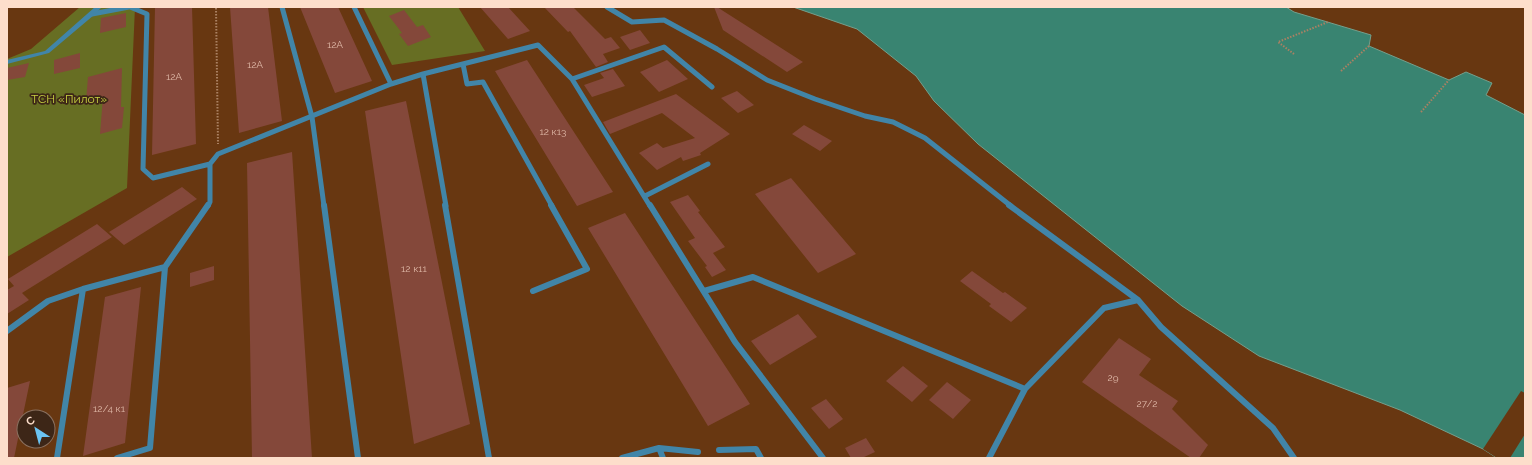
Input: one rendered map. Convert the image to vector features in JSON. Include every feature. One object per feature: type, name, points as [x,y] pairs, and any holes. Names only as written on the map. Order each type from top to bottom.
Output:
[{"type":"street","points":[[7,62],[47,52],[99,7]]},
{"type":"lane","points":[[92,14],[129,7],[147,14],[144,169],[153,178],[210,164],[218,154],[391,84],[423,74],[538,45],[572,79],[736,342],[823,458]]},
{"type":"lane","points":[[282,7],[312,117],[358,458]]},
{"type":"lane","points":[[354,7],[363,30],[376,52],[391,84]]},
{"type":"lane","points":[[607,7],[632,22],[664,20],[717,49],[767,80],[865,116],[893,122],[925,138],[1024,216],[1138,300],[1161,327],[1273,428],[1294,458]]},
{"type":"lane","points":[[572,79],[664,47],[712,87]]},
{"type":"lane","points":[[462,64],[467,84],[483,82],[587,269],[532,291]]},
{"type":"lane","points":[[423,74],[489,458]]},
{"type":"lane","points":[[117,458],[150,448],[165,267],[210,202],[210,164]]},
{"type":"lane","points":[[645,196],[708,164]]},
{"type":"lane","points":[[7,331],[48,301],[83,289],[165,267]]},
{"type":"lane","points":[[704,291],[753,277],[1025,389]]},
{"type":"lane","points":[[57,458],[83,289]]},
{"type":"lane","points":[[988,458],[1025,389],[1104,308],[1138,300]]},
{"type":"lane","points":[[659,448],[664,458]]},
{"type":"lane","points":[[622,458],[659,448],[698,452]]},
{"type":"lane","points":[[719,450],[756,449],[761,458]]},
{"type":"path","points":[[216,8],[218,154]]},
{"type":"path","points":[[1294,54],[1278,42],[1328,22]]},
{"type":"path","points":[[1340,71],[1369,46]]},
{"type":"path","points":[[1421,112],[1449,80]]},
{"type":"green space","name":"ТСН «Пилот»","points":[[80,7],[135,7],[127,188],[7,257],[7,59],[31,49]]},
{"type":"green space","points":[[363,7],[458,7],[485,51],[392,65]]},
{"type":"water","points":[[793,7],[1286,7],[1294,12],[1371,35],[1369,46],[1449,80],[1466,72],[1492,83],[1486,95],[1525,115],[1525,458],[1497,458],[1483,449],[1400,410],[1259,356],[1182,306],[978,144],[934,101],[916,76],[857,29]]},
{"type":"pier","points":[[1521,391],[1525,393],[1525,434],[1510,458],[1497,458],[1483,449]]},
{"type":"building","points":[[155,7],[192,7],[196,144],[152,155]]},
{"type":"building","points":[[230,7],[268,7],[282,121],[239,133]]},
{"type":"building","points":[[300,7],[338,7],[372,81],[335,93]]},
{"type":"building","points":[[480,7],[508,7],[530,31],[508,39]]},
{"type":"building","points":[[544,7],[573,7],[605,39],[611,37],[620,48],[603,54],[608,62],[596,67],[570,31],[568,32]]},
{"type":"building","points":[[714,7],[717,7],[803,62],[787,72],[723,30]]},
{"type":"building","points":[[404,10],[417,27],[423,25],[431,37],[408,46],[399,34],[402,33],[389,16]]},
{"type":"building","points":[[126,13],[126,27],[100,33],[101,18]]},
{"type":"building","points":[[640,30],[650,43],[630,50],[620,37]]},
{"type":"building","points":[[80,53],[80,68],[54,74],[54,60]]},
{"type":"building","points":[[527,60],[613,192],[577,206],[495,71]]},
{"type":"building","points":[[667,60],[688,79],[659,92],[640,72]]},
{"type":"building","points":[[29,63],[25,77],[7,80],[7,68]]},
{"type":"building","points":[[122,68],[121,107],[124,107],[122,128],[100,134],[103,97],[86,101],[88,77]]},
{"type":"building","points":[[613,69],[625,86],[592,97],[584,85],[604,78],[600,73]]},
{"type":"building","points":[[737,91],[754,105],[738,113],[721,98]]},
{"type":"building","points":[[676,94],[730,134],[700,153],[701,155],[683,161],[681,157],[657,170],[639,153],[657,143],[663,148],[695,138],[662,113],[610,134],[603,122]]},
{"type":"building","points":[[406,101],[470,424],[414,444],[365,111]]},
{"type":"building","points":[[804,125],[832,141],[820,151],[792,134]]},
{"type":"building","points":[[292,152],[312,458],[252,458],[247,163]]},
{"type":"building","points":[[791,178],[856,254],[818,273],[755,194]]},
{"type":"building","points":[[182,187],[197,199],[124,245],[109,232]]},
{"type":"building","points":[[688,195],[700,211],[698,212],[725,247],[713,253],[726,270],[712,277],[705,267],[707,266],[688,241],[695,238],[670,202]]},
{"type":"building","points":[[625,213],[750,404],[708,426],[588,228]]},
{"type":"building","points":[[97,224],[112,237],[22,293],[29,300],[7,314],[7,290],[14,286],[8,279]]},
{"type":"building","points":[[214,266],[214,280],[190,287],[190,273]]},
{"type":"building","points":[[972,271],[1027,308],[1011,322],[989,306],[991,304],[960,281]]},
{"type":"building","points":[[141,287],[125,443],[83,456],[105,297]]},
{"type":"building","points":[[798,314],[817,337],[770,365],[751,341]]},
{"type":"building","points":[[1119,338],[1151,359],[1139,375],[1178,401],[1172,409],[1208,445],[1199,458],[1191,458],[1082,382]]},
{"type":"building","points":[[903,366],[928,386],[912,402],[886,381]]},
{"type":"building","points":[[30,381],[24,409],[16,409],[16,448],[14,458],[7,458],[7,388]]},
{"type":"building","points":[[947,382],[971,400],[953,419],[929,400]]},
{"type":"building","points":[[826,399],[843,419],[829,429],[811,408]]},
{"type":"building","points":[[866,438],[875,452],[862,458],[851,458],[845,448]]}]
